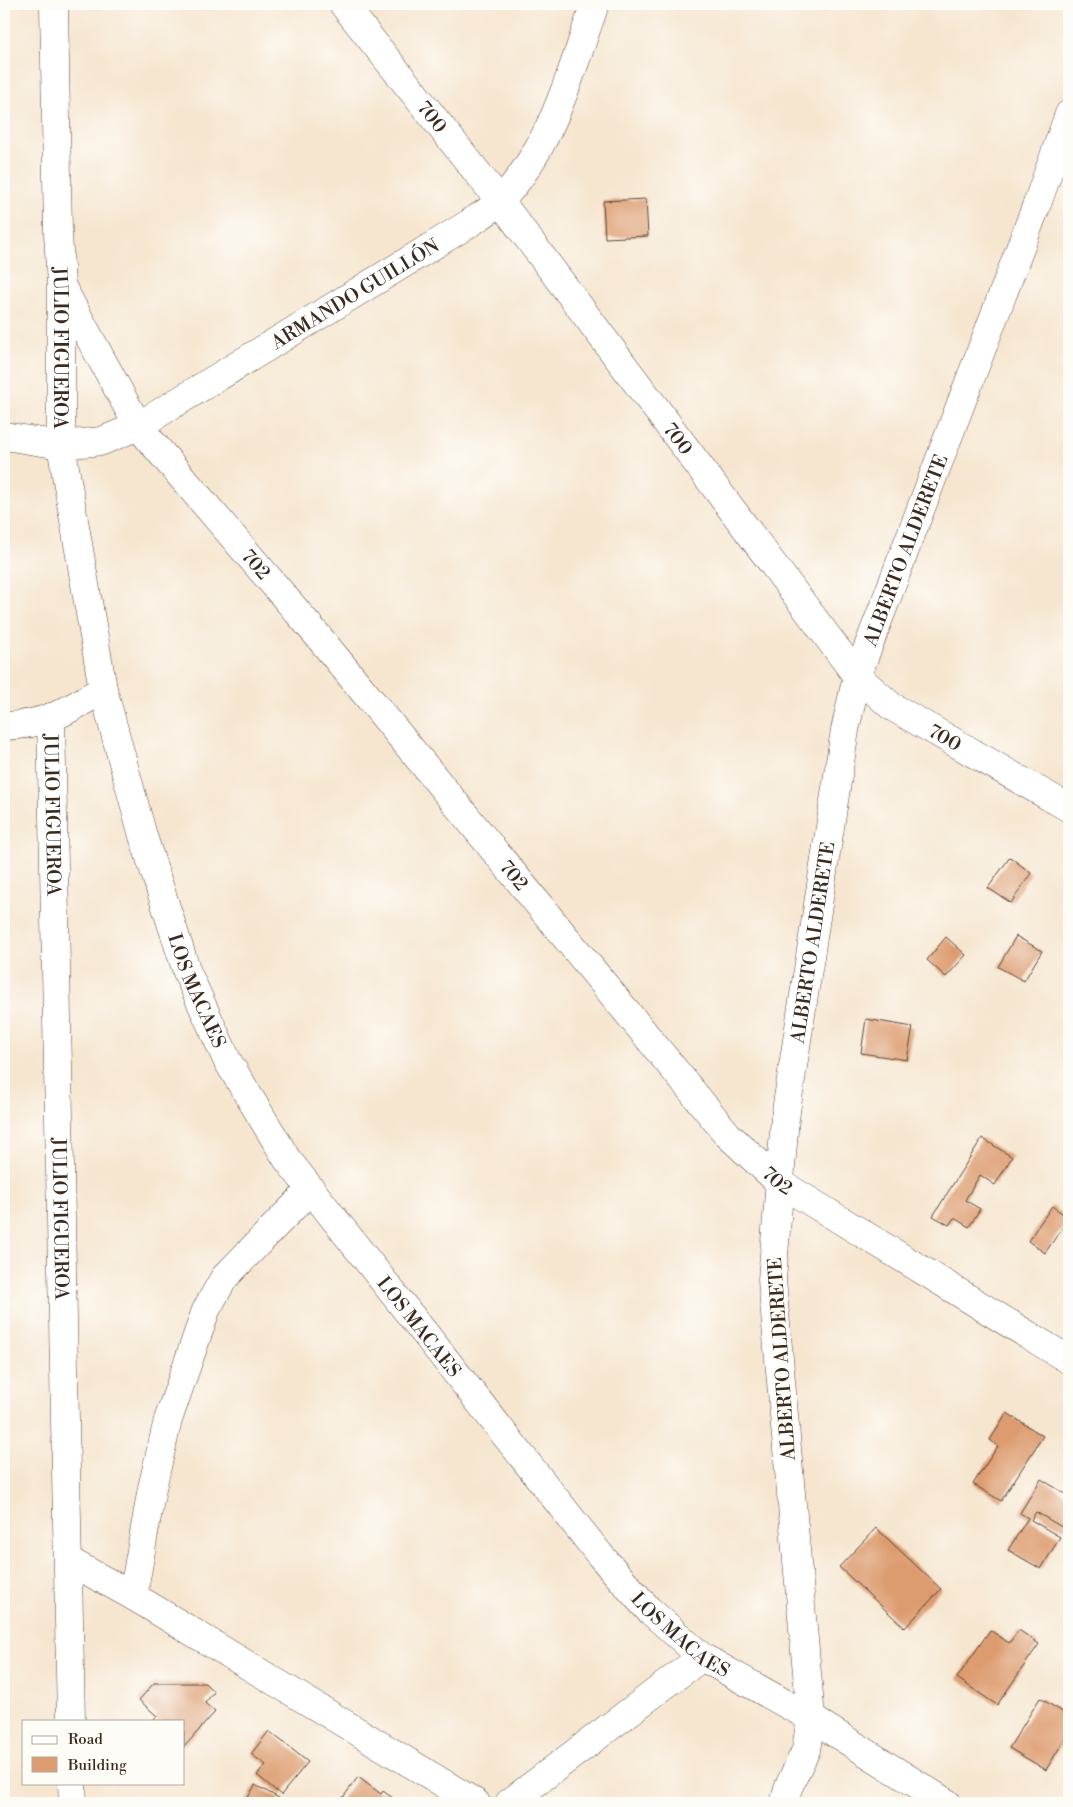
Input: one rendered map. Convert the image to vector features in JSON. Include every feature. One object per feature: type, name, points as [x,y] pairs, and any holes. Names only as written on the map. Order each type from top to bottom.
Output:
[{"type":"street","name":"JULIO FIGUEROA","points":[[54,4],[58,234],[61,285],[61,444],[103,689]]},
{"type":"street","name":"700","points":[[343,4],[500,201],[826,638],[857,676],[891,706],[1069,808]]},
{"type":"street","name":"ARMANDO GUILLÓN","points":[[4,436],[61,444],[102,441],[138,426],[470,223],[500,201],[534,157],[558,110],[595,4]]},
{"type":"street","name":"ALBERTO ALDERETE","points":[[784,1803],[788,1788],[806,1750],[811,1718],[772,1280],[773,1244],[785,1118],[845,730],[857,676],[1037,204],[1069,114]]},
{"type":"street","name":"702","points":[[61,285],[138,426],[318,636],[728,1135],[780,1183],[1069,1360]]},
{"type":"street","points":[[4,726],[29,726],[64,713],[103,689]]},
{"type":"street","name":"LOS MACAES","points":[[103,689],[143,836],[187,972],[227,1060],[287,1159],[600,1555],[648,1609],[702,1656],[811,1718],[947,1803]]},
{"type":"street","name":"JULIO FIGUEROA","points":[[51,717],[71,1720]]},
{"type":"street","points":[[133,1596],[152,1488],[168,1420],[206,1310],[224,1278],[311,1189]]},
{"type":"street","points":[[69,1561],[133,1596],[476,1803]]},
{"type":"street","points":[[509,1803],[702,1656]]},
{"type":"street","points":[[72,1784],[72,1803]]},
{"type":"building","points":[[646,199],[648,236],[605,238],[603,201]]},
{"type":"building","points":[[1010,857],[1031,873],[1011,903],[988,888]]},
{"type":"building","points":[[1016,936],[1042,951],[1024,981],[998,967]]},
{"type":"building","points":[[946,937],[966,955],[946,977],[927,960]]},
{"type":"building","points":[[866,1019],[913,1027],[907,1060],[861,1053]]},
{"type":"building","points":[[982,1138],[1012,1157],[995,1185],[980,1175],[965,1200],[980,1209],[969,1227],[954,1218],[949,1225],[933,1216]]},
{"type":"building","points":[[1052,1206],[1069,1218],[1045,1253],[1028,1241]]},
{"type":"building","points":[[1007,1413],[1043,1436],[1001,1501],[973,1484],[998,1446],[990,1440]]},
{"type":"building","points":[[1041,1479],[1069,1496],[1069,1521],[1065,1529],[1036,1512],[1031,1520],[1060,1537],[1041,1569],[1008,1550],[1028,1518],[1020,1513]]},
{"type":"building","points":[[876,1528],[941,1589],[905,1628],[839,1567]]},
{"type":"building","points":[[990,1630],[1009,1643],[1019,1630],[1039,1644],[997,1705],[957,1678]]},
{"type":"building","points":[[154,1683],[205,1683],[214,1692],[205,1703],[215,1712],[185,1746],[185,1720],[153,1720],[157,1716],[139,1700]]},
{"type":"building","points":[[1040,1698],[1069,1716],[1069,1732],[1046,1770],[1009,1748]]},
{"type":"building","points":[[269,1731],[308,1762],[281,1795],[257,1775],[266,1765],[251,1754]]},
{"type":"building","points":[[358,1777],[381,1794],[383,1791],[400,1803],[339,1803]]},
{"type":"building","points":[[255,1785],[279,1798],[277,1803],[245,1803]]}]
